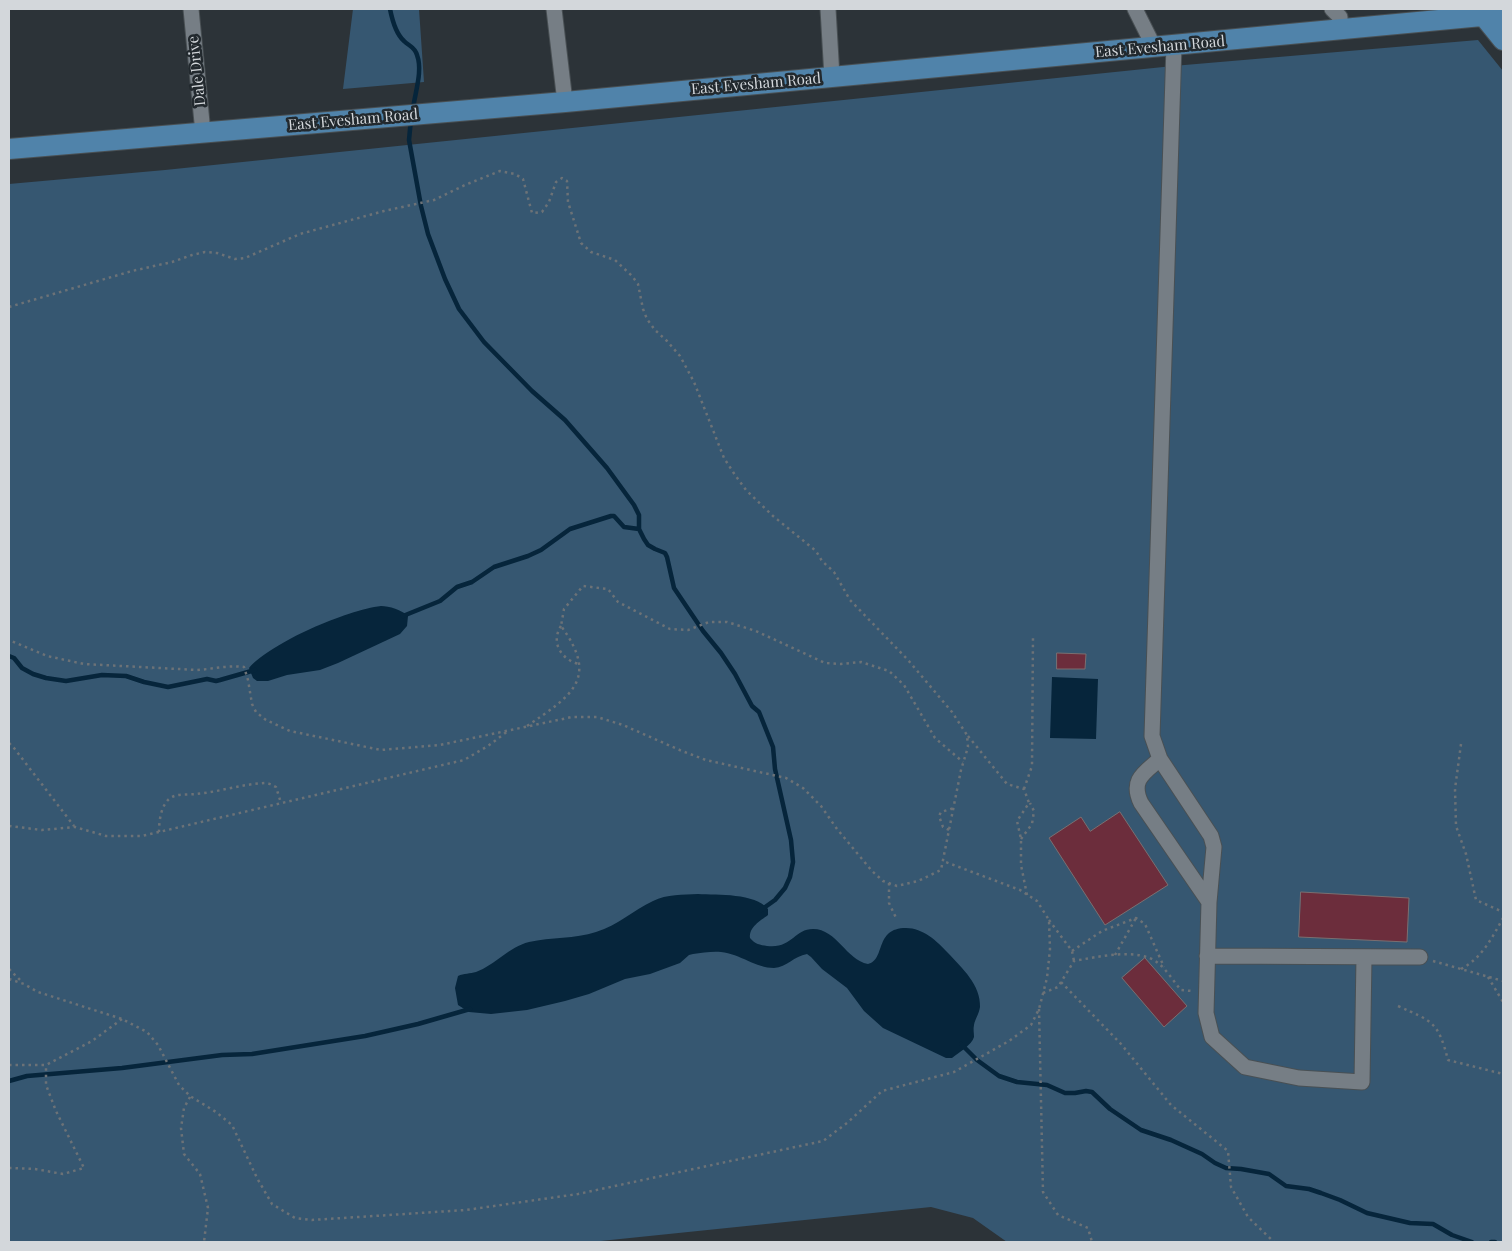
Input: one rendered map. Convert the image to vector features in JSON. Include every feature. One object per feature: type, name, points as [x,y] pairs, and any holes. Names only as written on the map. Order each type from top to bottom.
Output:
[{"type":"main road","points":[[1416,22],[1419,22],[1432,9]]},
{"type":"main road","name":"East Evesham Road","points":[[9,149],[565,102],[1340,30],[1489,12]]},
{"type":"main road","points":[[1489,12],[1503,40]]},
{"type":"street","name":"Dale Drive","points":[[191,9],[203,133]]},
{"type":"street","points":[[554,9],[565,102]]},
{"type":"street","points":[[828,9],[832,77]]},
{"type":"street","points":[[1135,9],[1164,46],[1152,736],[1160,759],[1211,836],[1214,847],[1209,902],[1206,992],[1206,1013],[1212,1037],[1245,1066],[1299,1078],[1362,1082],[1364,957]]},
{"type":"street","points":[[1332,9],[1340,17],[1340,30]]},
{"type":"street","points":[[1160,759],[1139,778],[1136,792],[1209,902]]},
{"type":"street","points":[[1207,956],[1420,957]]},
{"type":"path","points":[[9,307],[132,271],[172,262],[192,254],[205,252],[217,253],[235,259],[246,258],[300,234],[384,211],[434,200],[500,171],[515,174],[523,180],[532,213],[542,212],[549,202],[556,182],[562,178],[567,181],[568,202],[581,242],[591,252],[615,260],[638,284],[647,319],[680,356],[694,382],[724,458],[746,490],[773,516],[816,550],[822,561],[834,572],[850,600],[908,660],[952,712],[1007,784],[1024,789]]},
{"type":"path","points":[[579,664],[569,662],[563,656],[558,644],[557,633],[561,626],[564,609],[583,586],[608,589],[618,602],[670,629],[688,630],[709,622],[727,622],[756,632],[825,663],[861,662],[889,671],[904,685],[936,738],[964,762]]},
{"type":"path","points":[[525,727],[563,701],[576,684],[579,659],[572,641],[561,626]]},
{"type":"path","points":[[1021,839],[1032,824],[1034,811],[1024,789],[1032,766],[1033,636]]},
{"type":"path","points":[[9,640],[47,656],[84,664],[197,670],[215,669],[228,665],[244,667],[252,704],[256,712],[266,720],[290,731],[381,750],[440,745],[572,717],[597,717],[623,725],[706,760],[786,778],[803,788],[815,800],[872,871],[883,880],[897,886],[918,882],[941,870],[968,747],[967,734]]},
{"type":"path","points":[[9,826],[42,830],[75,827],[106,836],[142,836],[464,760],[488,746],[509,729]]},
{"type":"path","points":[[9,743],[75,827]]},
{"type":"path","points":[[1461,744],[1454,789],[1456,826],[1466,854],[1476,900],[1503,912]]},
{"type":"path","points":[[159,832],[159,824],[165,804],[170,798],[179,794],[215,792],[234,787],[268,783],[276,787],[281,803]]},
{"type":"path","points":[[1028,895],[1021,865],[1021,839],[1017,821],[1030,803]]},
{"type":"path","points":[[949,830],[943,827],[939,816],[941,812],[954,808]]},
{"type":"path","points":[[943,861],[1020,890],[1038,901],[1049,920],[1072,951],[1074,961],[1058,987],[1043,993]]},
{"type":"path","points":[[889,883],[889,903],[897,920]]},
{"type":"path","points":[[1072,951],[1102,931],[1136,918]]},
{"type":"path","points":[[1115,955],[1136,918]]},
{"type":"path","points":[[1136,918],[1145,924],[1165,971]]},
{"type":"path","points":[[1461,969],[1474,962],[1491,940],[1503,918]]},
{"type":"path","points":[[9,980],[24,984],[38,992],[122,1019],[147,1032],[158,1046],[180,1085],[190,1096],[216,1112],[232,1125],[257,1178],[272,1204],[295,1218],[312,1220],[466,1210],[578,1194],[823,1141],[847,1124],[882,1091],[954,1072],[1009,1041],[1030,1025],[1039,1009],[1047,978],[1050,949],[1049,920]]},
{"type":"path","points":[[1074,961],[1115,955],[1140,955],[1158,962],[1181,990],[1206,992]]},
{"type":"path","points":[[1420,957],[1503,981]]},
{"type":"path","points":[[9,969],[24,984]]},
{"type":"path","points":[[1488,977],[1503,1002]]},
{"type":"path","points":[[1061,982],[1121,1044],[1171,1105],[1228,1151],[1231,1188],[1248,1217],[1274,1242]]},
{"type":"path","points":[[1398,1006],[1428,1019],[1438,1030],[1448,1060],[1503,1074]]},
{"type":"path","points":[[1039,1009],[1042,1076],[1043,1192],[1058,1215],[1088,1228],[1092,1242]]},
{"type":"path","points":[[9,1065],[46,1066],[92,1041],[122,1019]]},
{"type":"path","points":[[9,1168],[35,1169],[63,1174],[84,1168],[56,1111],[46,1085],[46,1066]]},
{"type":"path","points":[[190,1096],[184,1108],[181,1128],[184,1154],[200,1174],[208,1208],[204,1242]]},
{"type":"shaded area","points":[[353,9],[419,9],[424,82],[343,89]]},
{"type":"shaded area","points":[[1478,40],[1503,71],[1503,1242],[1007,1242],[973,1218],[931,1207],[591,1242],[9,1242],[9,184],[165,170],[1173,66]]},
{"type":"shaded area","points":[[381,606],[395,609],[408,616],[407,626],[400,634],[320,670],[287,675],[268,681],[257,681],[253,678],[249,668],[260,658],[292,638],[349,614]]},
{"type":"shaded area","points":[[1052,677],[1098,679],[1096,739],[1050,738]]},
{"type":"shaded area","points":[[698,894],[745,897],[762,904],[768,909],[768,915],[756,925],[750,934],[750,938],[758,944],[767,946],[782,945],[801,932],[813,929],[821,930],[829,934],[854,957],[868,964],[877,957],[889,933],[896,929],[906,928],[924,933],[939,944],[970,977],[974,984],[980,1007],[974,1025],[973,1040],[952,1058],[946,1058],[883,1028],[864,1011],[847,988],[822,969],[807,954],[783,966],[774,968],[761,966],[728,953],[693,954],[680,963],[650,974],[625,979],[589,994],[527,1010],[491,1014],[469,1012],[458,1005],[455,988],[458,976],[483,969],[522,944],[537,940],[580,936],[596,932],[658,899],[675,895]]},
{"type":"building","points":[[1057,653],[1086,654],[1085,669],[1057,669]]},
{"type":"building","points":[[1120,812],[1168,885],[1105,925],[1049,838],[1081,817],[1090,831]]},
{"type":"building","points":[[1301,892],[1409,898],[1407,942],[1299,937]]},
{"type":"building","points":[[1145,958],[1187,1006],[1164,1027],[1122,978]]},
{"type":"waterway","points":[[390,9],[393,22],[399,34],[415,50],[419,61],[419,75],[413,109]]},
{"type":"waterway","points":[[411,119],[409,140],[428,234],[459,309],[484,342],[532,391],[565,420],[607,468],[634,505],[639,515],[639,529],[648,545],[665,553],[674,588],[735,674],[752,706],[759,712],[773,747],[775,769],[791,840],[793,862],[790,877],[785,888],[775,900],[761,910]]},
{"type":"waterway","points":[[403,616],[440,601],[457,587],[472,582],[494,567],[541,550],[570,529],[611,516],[614,516],[624,527],[639,529]]},
{"type":"waterway","points":[[9,656],[14,658],[22,668],[46,678],[66,681],[102,675],[126,676],[168,687],[207,679],[216,681],[255,670]]},
{"type":"waterway","points":[[9,1081],[27,1076],[122,1068],[222,1055],[252,1054],[365,1036],[418,1024],[470,1009]]},
{"type":"waterway","points":[[961,1044],[977,1060],[999,1076],[1017,1082],[1047,1085],[1065,1093],[1092,1092],[1110,1109],[1141,1130],[1171,1140],[1202,1154],[1226,1168],[1269,1174],[1286,1186],[1309,1189],[1340,1200],[1367,1213],[1410,1223],[1433,1224],[1452,1235],[1472,1242]]}]
